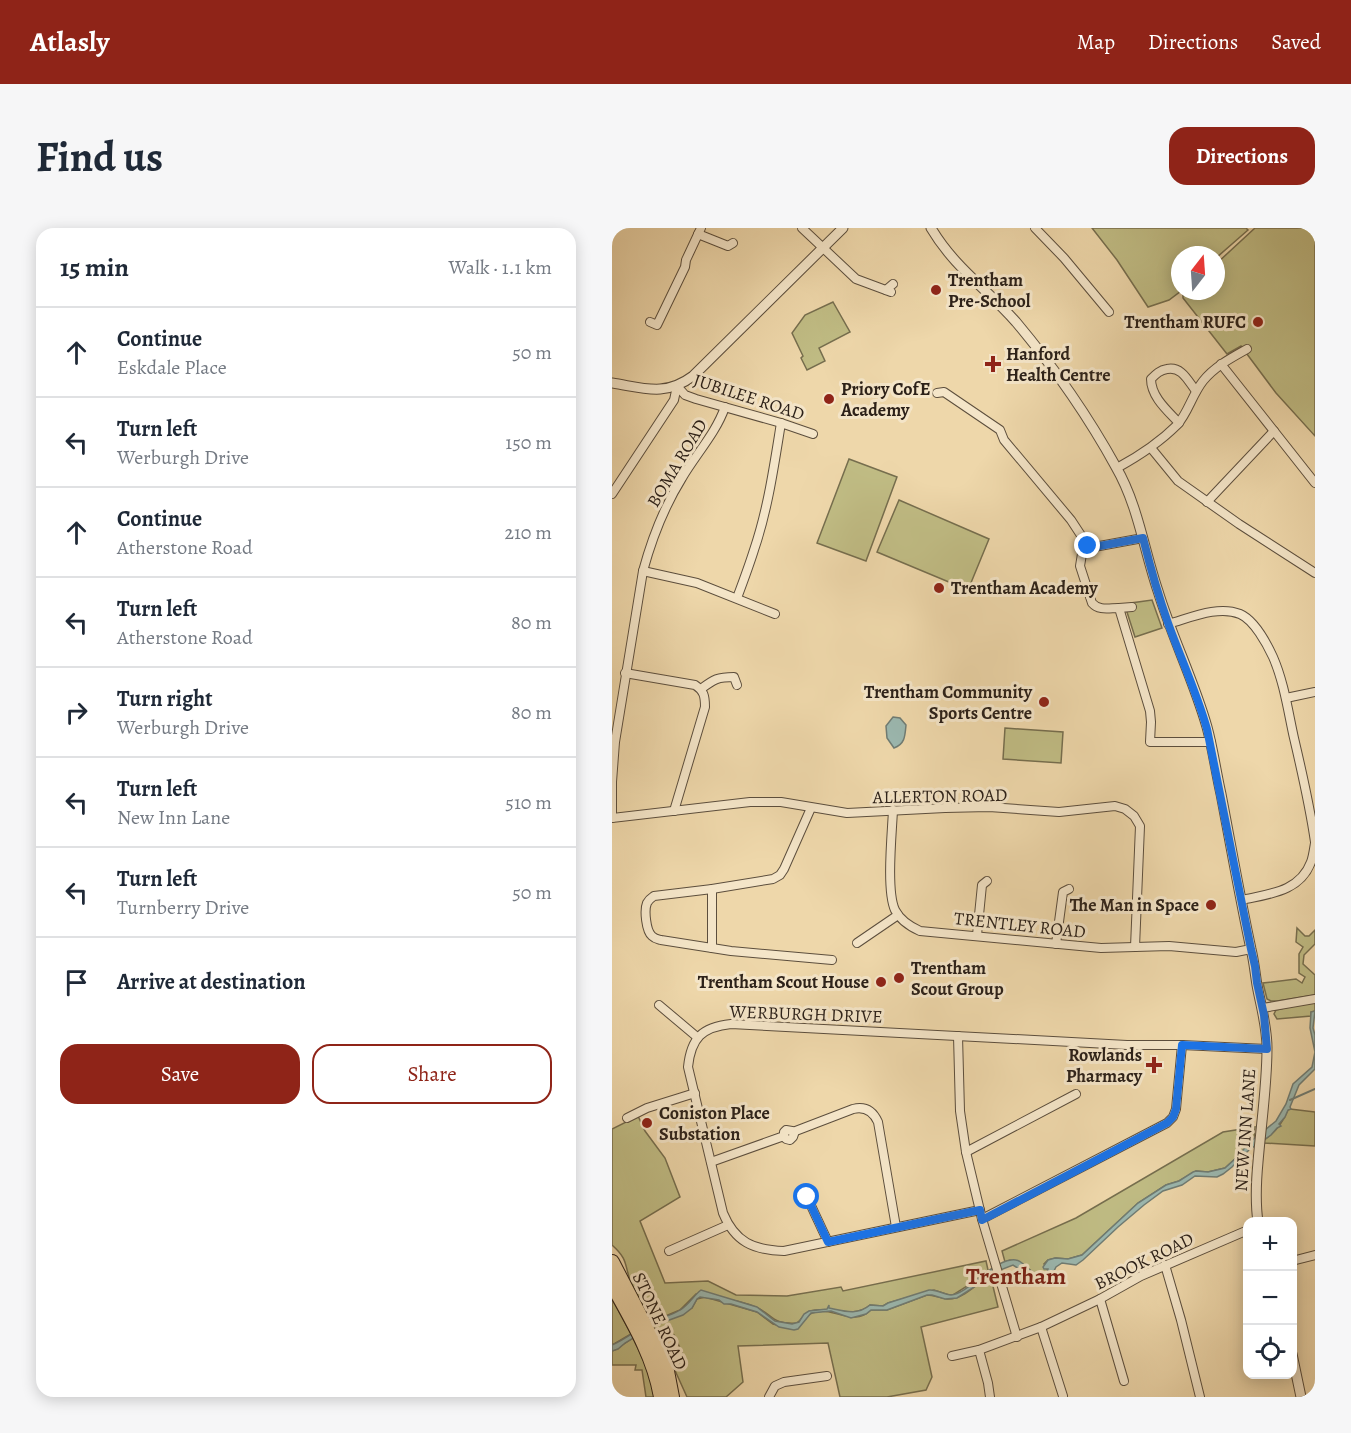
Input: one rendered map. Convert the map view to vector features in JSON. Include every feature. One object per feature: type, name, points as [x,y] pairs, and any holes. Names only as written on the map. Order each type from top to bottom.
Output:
[{"type":"highway","name":"STONE ROAD","points":[[612,1262],[638,1322],[667,1371],[672,1397]]},
{"type":"highway","name":"STONE ROAD","points":[[612,1284],[638,1322]]},
{"type":"highway","name":"STONE ROAD","points":[[647,1339],[661,1397]]},
{"type":"street","points":[[802,228],[856,279],[890,289]]},
{"type":"street","points":[[612,383],[655,390],[677,386],[693,376],[843,228]]},
{"type":"street","name":"NEW INN LANE","points":[[932,228],[951,257],[1031,341],[1064,386],[1117,468],[1134,507],[1168,624],[1200,705],[1210,742],[1267,1032],[1255,1197],[1258,1217]]},
{"type":"street","points":[[1035,228],[1064,258],[1109,312]]},
{"type":"street","points":[[650,322],[657,325],[686,267],[686,260],[699,231],[730,247]]},
{"type":"street","points":[[1117,468],[1140,456],[1179,423],[1203,381],[1221,364],[1247,349]]},
{"type":"street","points":[[1221,364],[1315,483]]},
{"type":"street","points":[[1179,423],[1154,393],[1151,379],[1162,370],[1173,368],[1180,370],[1196,391]]},
{"type":"street","points":[[612,494],[675,400],[677,386]]},
{"type":"street","name":"JUBILEE ROAD","points":[[677,386],[685,394],[696,399],[813,434]]},
{"type":"street","points":[[941,389],[1000,430],[1004,440],[1014,446],[1071,520],[1088,546],[1094,547],[1143,538]]},
{"type":"street","name":"BOMA ROAD","points":[[612,818],[615,742],[643,571],[650,545],[670,498],[721,419],[725,407]]},
{"type":"street","points":[[737,598],[755,549],[766,507],[782,423]]},
{"type":"street","points":[[1207,502],[1274,431]]},
{"type":"street","points":[[1150,448],[1178,481],[1315,573]]},
{"type":"street","points":[[1088,546],[1082,554],[1080,566],[1092,603],[1095,607],[1101,608],[1132,607]]},
{"type":"street","points":[[643,571],[697,583],[775,614]]},
{"type":"street","points":[[1119,608],[1150,711],[1151,722],[1147,742],[1210,742]]},
{"type":"street","points":[[1168,624],[1226,610],[1244,615],[1264,638],[1274,659],[1286,698],[1313,819],[1315,843],[1311,862],[1304,876],[1293,886],[1242,900]]},
{"type":"street","points":[[626,674],[695,685],[701,689],[705,698],[705,706],[674,811]]},
{"type":"street","points":[[701,689],[717,678],[736,678]]},
{"type":"street","points":[[1286,698],[1315,692]]},
{"type":"street","name":"ALLERTON ROAD","points":[[612,818],[750,802],[781,802],[847,813],[989,807],[1059,812],[1115,806],[1125,809],[1134,816],[1140,826],[1135,947]]},
{"type":"street","points":[[811,808],[780,875],[773,879],[654,896],[646,904],[647,929],[655,939],[731,951],[790,952],[826,958]]},
{"type":"street","points":[[859,938],[898,915],[894,907],[890,872],[893,810]]},
{"type":"street","points":[[977,935],[982,883]]},
{"type":"street","points":[[712,889],[712,948]]},
{"type":"street","points":[[1056,944],[1063,890]]},
{"type":"street","name":"TRENTLEY ROAD","points":[[898,915],[905,922],[920,930],[1056,944],[1101,948],[1169,946],[1236,952],[1251,949]]},
{"type":"street","points":[[1263,1008],[1315,999]]},
{"type":"street","points":[[659,1005],[697,1037],[689,1055],[688,1067],[723,1214],[728,1225],[741,1240],[772,1251],[784,1251],[980,1210]]},
{"type":"street","name":"WERBURGH DRIVE","points":[[697,1037],[717,1025],[731,1024],[1127,1045],[1267,1049]]},
{"type":"street","points":[[958,1036],[960,1111],[966,1152],[982,1220],[1017,1337]]},
{"type":"street","points":[[982,1220],[1167,1123],[1173,1117],[1176,1109],[1182,1045]]},
{"type":"street","points":[[627,1118],[647,1108],[695,1093]]},
{"type":"street","points":[[966,1152],[1076,1094]]},
{"type":"street","points":[[711,1162],[784,1136],[786,1130],[793,1132],[859,1108],[871,1111],[878,1122],[896,1227]]},
{"type":"street","points":[[811,1194],[807,1197],[828,1242]]},
{"type":"street","points":[[669,1251],[728,1225]]},
{"type":"street","name":"BROOK ROAD","points":[[952,1356],[979,1350],[1041,1327],[1100,1299],[1141,1276],[1243,1232]]},
{"type":"street","points":[[1297,1260],[1315,1255]]},
{"type":"street","points":[[1165,1265],[1200,1397]]},
{"type":"street","points":[[1100,1299],[1124,1381]]},
{"type":"street","points":[[1041,1327],[1063,1396]]},
{"type":"street","points":[[979,1350],[990,1397]]},
{"type":"street","points":[[768,1397],[775,1386],[784,1382],[827,1376]]},
{"type":"street","points":[[1297,1376],[1301,1397]]},
{"type":"shaded area","points":[[1092,228],[1246,228],[1248,230],[1225,250],[1225,246],[1171,246],[1171,298],[1148,307],[1117,260]]},
{"type":"shaded area","name":"Trentham RUFC","points":[[1255,228],[1315,228],[1315,436],[1276,393],[1241,346],[1227,354],[1185,300],[1225,300],[1225,256]]},
{"type":"shaded area","points":[[833,302],[850,332],[819,348],[825,361],[807,370],[792,333],[805,315]]},
{"type":"shaded area","points":[[849,459],[897,477],[866,561],[817,543]]},
{"type":"shaded area","points":[[899,500],[989,539],[968,590],[877,552]]},
{"type":"shaded area","points":[[1152,600],[1162,628],[1135,637],[1126,609],[1132,609],[1131,603]]},
{"type":"shaded area","points":[[1005,728],[1063,732],[1061,763],[1003,759]]},
{"type":"shaded area","points":[[1297,928],[1305,936],[1309,936],[1315,930],[1315,944],[1304,955],[1303,964],[1315,975],[1315,995],[1271,1001],[1267,999],[1263,983],[1296,979],[1302,983],[1305,977],[1299,973],[1299,954],[1303,947],[1296,942]]},
{"type":"shaded area","points":[[1315,1001],[1315,1011],[1311,1012],[1311,1016],[1277,1019],[1274,1014],[1276,1010]]},
{"type":"shaded area","points":[[1290,1109],[1315,1112],[1315,1146],[1264,1143],[1264,1140],[1278,1127]]},
{"type":"shaded area","points":[[638,1116],[645,1131],[665,1158],[680,1197],[640,1221],[665,1283],[708,1281],[736,1295],[787,1296],[841,1287],[843,1291],[986,1261],[988,1270],[953,1295],[934,1290],[883,1306],[870,1305],[856,1311],[810,1311],[797,1323],[776,1320],[760,1309],[746,1304],[696,1294],[680,1310],[651,1322],[633,1288],[624,1259],[612,1245],[612,1129]]},
{"type":"shaded area","points":[[1255,1127],[1254,1139],[1225,1168],[1208,1172],[1196,1171],[1179,1181],[1166,1185],[1138,1203],[1082,1255],[1068,1259],[1048,1260],[1044,1264],[1048,1271],[1045,1274],[1034,1273],[1021,1263],[1010,1260],[1005,1262],[1002,1251],[1076,1218],[1223,1132]]},
{"type":"shaded area","points":[[990,1274],[998,1307],[921,1327],[932,1377],[926,1390],[887,1397],[840,1397],[828,1343],[738,1346],[743,1382],[726,1397],[687,1397],[673,1366],[686,1361],[674,1335],[660,1340],[653,1326],[692,1308],[697,1299],[705,1297],[757,1312],[773,1324],[794,1329],[810,1314],[820,1311],[857,1317],[871,1310],[887,1310],[927,1295],[953,1299],[970,1290]]},
{"type":"shaded area","points":[[612,1299],[631,1334],[612,1345]]},
{"type":"shaded area","points":[[633,1338],[651,1377],[655,1397],[646,1397],[642,1370],[635,1370],[636,1365],[612,1365],[612,1351]]},
{"type":"water","points":[[893,717],[900,718],[906,725],[902,742],[894,748],[887,738],[886,726]]},
{"type":"water","points":[[1315,1011],[1313,1028],[1315,1052],[1310,1028],[1311,1012]]},
{"type":"water","points":[[1315,1052],[1315,1069],[1299,1085],[1291,1109],[1279,1124],[1281,1126],[1271,1135],[1249,1150],[1223,1174],[1217,1177],[1195,1176],[1182,1185],[1163,1191],[1076,1265],[1062,1263],[1056,1267],[1050,1279],[1036,1280],[1013,1265],[990,1274],[957,1298],[945,1299],[927,1295],[887,1310],[871,1310],[866,1314],[851,1318],[831,1311],[811,1313],[798,1329],[794,1330],[779,1327],[757,1312],[724,1304],[719,1300],[700,1297],[683,1315],[653,1326],[612,1351],[612,1345],[649,1323],[680,1310],[701,1290],[757,1307],[775,1321],[792,1324],[799,1322],[809,1311],[827,1309],[829,1305],[829,1308],[855,1312],[870,1305],[883,1306],[929,1290],[948,1295],[958,1293],[1003,1262],[1011,1260],[1020,1262],[1036,1274],[1047,1273],[1048,1269],[1043,1267],[1048,1260],[1068,1259],[1082,1255],[1138,1203],[1166,1185],[1179,1181],[1196,1171],[1208,1172],[1225,1168],[1250,1142],[1276,1121],[1286,1104],[1293,1084],[1312,1067]]},
{"type":"waterway","points":[[1290,1100],[1315,1089]]},
{"type":"place","name":"Trentham Pre-School","points":[[936,290]]},
{"type":"place","name":"Trentham RUFC","points":[[1258,322]]},
{"type":"place","name":"Hanford Health Centre","points":[[993,364]]},
{"type":"place","name":"Priory CofE Academy","points":[[829,399]]},
{"type":"place","name":"Trentham Academy","points":[[939,588]]},
{"type":"place","name":"Trentham Community Sports Centre","points":[[1044,702]]},
{"type":"place","name":"The Man in Space","points":[[1211,905]]},
{"type":"place","name":"Trentham Scout Group","points":[[899,978]]},
{"type":"place","name":"Trentham Scout House","points":[[881,982]]},
{"type":"place","name":"Rowlands Pharmacy","points":[[1154,1065]]},
{"type":"place","name":"Coniston Place Substation","points":[[647,1123]]},
{"type":"district","name":"Trentham","points":[[1016,1276]]},
{"type":"route","points":[[807,1197],[828,1242],[980,1210],[982,1220],[1167,1123],[1173,1117],[1176,1109],[1182,1045],[1267,1049],[1267,1032],[1255,966],[1207,729],[1168,624],[1143,538],[1094,547],[1088,546]]}]
